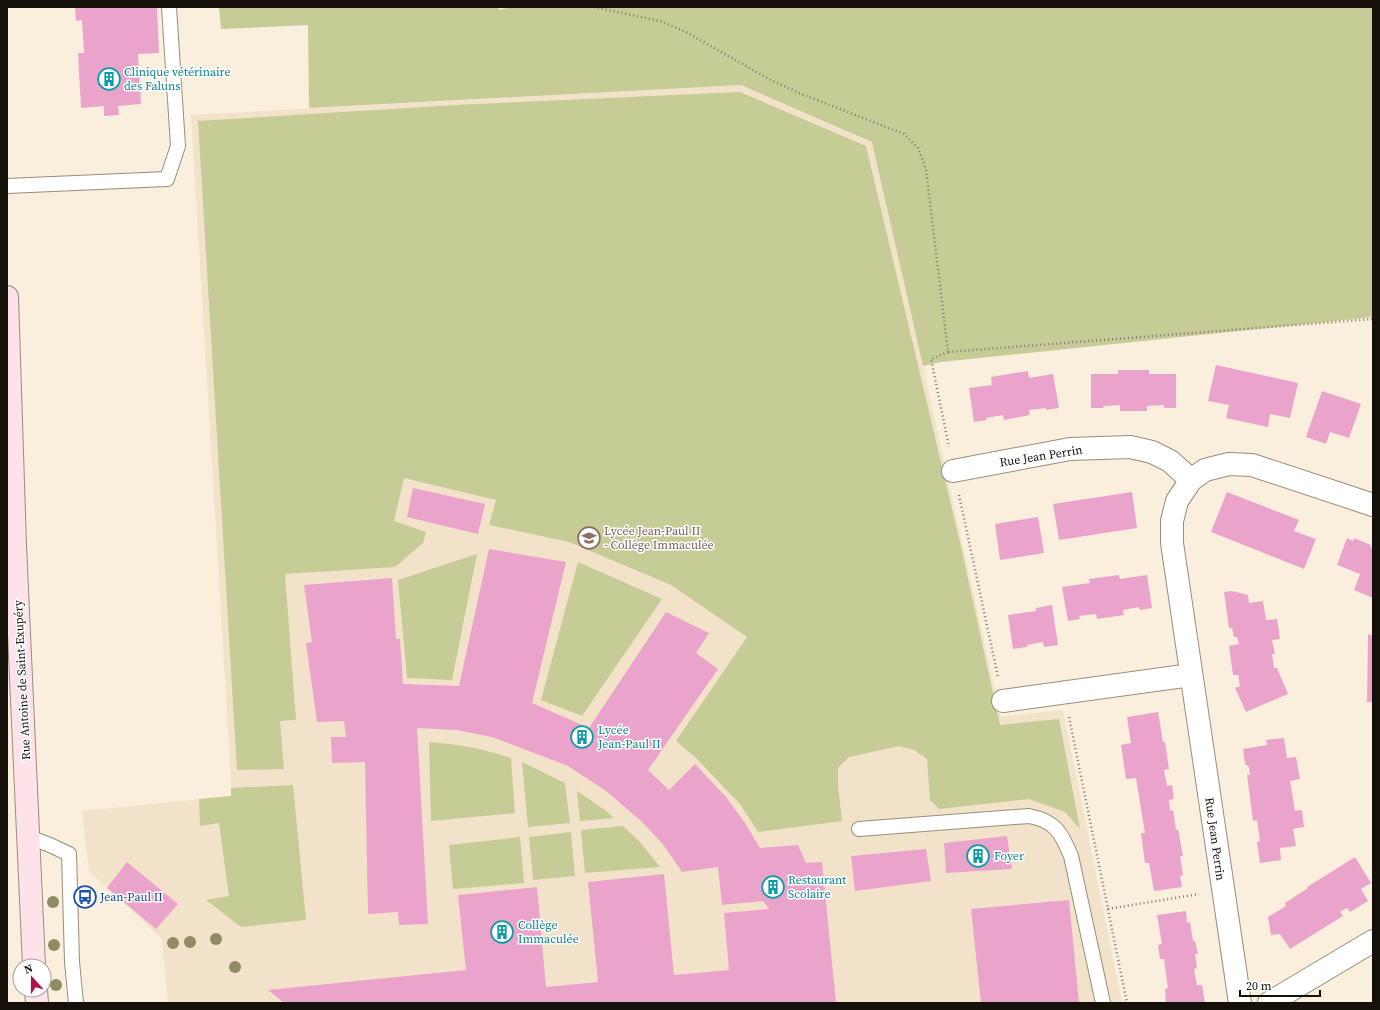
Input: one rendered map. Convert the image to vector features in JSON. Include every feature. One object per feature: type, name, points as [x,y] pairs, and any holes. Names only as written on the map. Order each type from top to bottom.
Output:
[{"type":"street","name":"Rue Antoine de Saint-Exupéry","points":[[7,298],[15,545],[34,958]]},
{"type":"street","name":"Rue Jean Perrin","points":[[953,471],[1070,449],[1130,447],[1152,452],[1170,461],[1191,480]]},
{"type":"street","name":"Rue Jean Perrin","points":[[1240,1003],[1172,543],[1172,521],[1177,501],[1191,480],[1206,470],[1229,464],[1252,465],[1373,505]]},
{"type":"street","points":[[1003,701],[1191,675]]},
{"type":"street","points":[[1269,1003],[1373,941]]},
{"type":"lane","points":[[7,186],[166,179],[178,146],[169,7]]},
{"type":"lane","points":[[859,829],[1029,816],[1042,819],[1052,825],[1060,834],[1071,856],[1103,1003]]},
{"type":"lane","points":[[29,837],[69,854],[71,948],[76,1003]]},
{"type":"path","points":[[594,7],[660,21],[686,32],[799,93],[904,134],[918,148],[926,169],[948,352]]},
{"type":"path","points":[[1003,701],[953,471],[931,359],[948,352],[1373,319]]},
{"type":"path","points":[[1064,693],[1127,1003]]},
{"type":"path","points":[[1108,909],[1223,890]]},
{"type":"shaded area","name":"Lycée Jean-Paul II - Collège Immaculée","points":[[742,85],[873,142],[1001,717],[1063,710],[1122,1003],[168,1003],[162,939],[89,871],[82,811],[232,796],[191,115]]},
{"type":"green space","points":[[219,7],[498,7],[499,10],[512,7],[1373,7],[1373,317],[941,362],[923,366],[872,142],[741,85],[309,108],[308,25],[221,29]]},
{"type":"green space","points":[[740,92],[866,146],[962,551],[1000,725],[1059,719],[1080,829],[1065,812],[1029,799],[939,809],[930,800],[927,759],[914,750],[899,746],[849,757],[838,768],[838,786],[842,821],[758,832],[740,804],[696,758],[676,741],[747,637],[671,585],[569,542],[489,525],[496,500],[404,478],[394,521],[426,532],[423,543],[395,567],[285,574],[296,720],[280,721],[284,769],[237,770],[198,121],[455,105]]},
{"type":"green space","points":[[477,554],[452,680],[407,678],[398,580]]},
{"type":"green space","points":[[578,562],[662,599],[582,716],[541,700]]},
{"type":"green space","points":[[429,742],[470,747],[511,758],[515,813],[431,821]]},
{"type":"green space","points":[[522,762],[565,783],[570,823],[528,827]]},
{"type":"green space","points":[[293,785],[306,920],[241,927],[206,900],[229,896],[219,823],[200,826],[199,799],[231,796],[231,788]]},
{"type":"green space","points":[[577,791],[605,810],[614,818],[580,821]]},
{"type":"green space","points":[[623,826],[640,842],[660,867],[585,873],[581,830]]},
{"type":"green space","points":[[571,832],[575,876],[533,880],[529,837]]},
{"type":"green space","points":[[520,837],[524,883],[453,889],[449,845]]},
{"type":"building","name":"Clinique vétérinaire des Faluns","points":[[75,7],[157,7],[159,53],[138,54],[141,104],[118,106],[119,115],[104,116],[104,106],[81,108],[78,53],[84,53],[82,20],[76,21]]},
{"type":"building","points":[[1216,365],[1298,383],[1290,418],[1270,414],[1268,427],[1226,418],[1229,405],[1208,401]]},
{"type":"building","points":[[1118,370],[1149,370],[1149,374],[1176,374],[1176,408],[1164,408],[1164,405],[1147,406],[1147,411],[1120,411],[1120,405],[1104,406],[1103,408],[1091,408],[1091,374],[1118,374]]},
{"type":"building","points":[[1028,371],[1029,378],[1053,374],[1059,408],[1029,410],[1030,415],[1004,420],[1003,415],[974,422],[969,388],[992,385],[991,377]]},
{"type":"building","points":[[1322,391],[1361,404],[1349,438],[1330,432],[1326,444],[1306,437]]},
{"type":"building","points":[[413,488],[485,504],[478,534],[407,517]]},
{"type":"building","points":[[1132,492],[1137,528],[1059,540],[1053,504]]},
{"type":"building","points":[[1227,492],[1299,520],[1294,531],[1316,539],[1304,569],[1211,532]]},
{"type":"building","points":[[1038,517],[1044,553],[1000,560],[995,524]]},
{"type":"building","points":[[1347,538],[1353,541],[1354,538],[1371,545],[1370,547],[1373,549],[1373,598],[1354,590],[1360,574],[1337,565]]},
{"type":"building","points":[[489,549],[566,562],[532,703],[589,728],[666,612],[709,633],[696,653],[718,669],[648,770],[669,790],[695,764],[726,797],[745,823],[760,848],[798,845],[806,863],[822,862],[836,1003],[284,1003],[268,990],[466,970],[458,895],[537,887],[546,987],[598,982],[588,882],[664,874],[674,975],[729,970],[724,913],[769,909],[763,901],[722,905],[718,867],[682,872],[662,843],[641,821],[606,791],[568,766],[492,737],[456,730],[417,728],[428,924],[399,925],[398,912],[368,914],[365,762],[332,763],[331,737],[346,737],[344,721],[317,722],[306,643],[312,642],[304,585],[392,578],[396,639],[400,639],[403,684],[459,686]]},
{"type":"building","points":[[1119,575],[1120,579],[1147,575],[1152,608],[1140,610],[1139,607],[1123,610],[1124,615],[1097,619],[1096,614],[1079,616],[1080,619],[1068,621],[1062,587],[1090,583],[1089,579]]},
{"type":"building","points":[[1232,591],[1248,595],[1249,603],[1263,601],[1266,620],[1277,619],[1280,639],[1272,640],[1275,654],[1272,654],[1274,668],[1277,668],[1288,694],[1246,712],[1235,688],[1240,686],[1238,675],[1233,675],[1229,646],[1239,644],[1237,637],[1234,637],[1232,628],[1229,628],[1224,592]]},
{"type":"building","points":[[1052,605],[1058,645],[1044,647],[1043,642],[1027,645],[1027,647],[1013,649],[1008,615],[1036,611],[1036,608]]},
{"type":"building","points":[[1368,634],[1373,636],[1373,702],[1367,702]]},
{"type":"building","points":[[1158,712],[1169,769],[1164,770],[1167,786],[1172,785],[1174,799],[1169,800],[1170,811],[1173,810],[1176,830],[1178,829],[1183,856],[1180,856],[1183,875],[1180,876],[1182,887],[1154,891],[1149,863],[1145,863],[1141,833],[1145,833],[1136,778],[1126,779],[1121,745],[1131,743],[1127,717]]},
{"type":"building","points":[[1284,738],[1287,758],[1296,757],[1300,779],[1290,781],[1295,811],[1302,810],[1304,827],[1293,829],[1296,846],[1280,848],[1281,860],[1260,863],[1257,842],[1260,841],[1257,820],[1253,821],[1247,775],[1250,775],[1249,767],[1245,764],[1243,749],[1267,745],[1266,740]]},
{"type":"building","name":"Foyer","points":[[1007,836],[1012,869],[946,873],[944,843]]},
{"type":"building","points":[[926,849],[931,881],[855,891],[851,856]]},
{"type":"building","points":[[1355,857],[1371,883],[1361,889],[1368,901],[1350,912],[1347,908],[1340,912],[1343,916],[1290,949],[1280,934],[1271,935],[1268,917],[1286,906],[1285,903],[1308,888],[1307,887]]},
{"type":"building","points":[[127,862],[178,904],[156,929],[107,888]]},
{"type":"building","points":[[1069,900],[1079,1003],[981,1003],[971,909]]},
{"type":"building","points":[[1186,911],[1187,923],[1190,922],[1193,941],[1195,941],[1198,954],[1195,954],[1197,968],[1194,969],[1197,985],[1202,985],[1205,1003],[1166,1003],[1165,989],[1168,988],[1164,959],[1160,959],[1158,945],[1162,944],[1157,915]]},
{"type":"place","name":"Clinique vétérinaire des Faluns","points":[[109,79]]},
{"type":"place","name":"Lycée Jean-Paul II - Collège Immaculée","points":[[589,538]]},
{"type":"place","name":"Lycée Jean-Paul II","points":[[582,737]]},
{"type":"place","name":"Foyer","points":[[978,856]]},
{"type":"place","name":"Restaurant Scolaire","points":[[773,887]]},
{"type":"place","name":"Jean-Paul II","points":[[85,897]]},
{"type":"place","name":"Collège Immaculée","points":[[502,932]]}]
